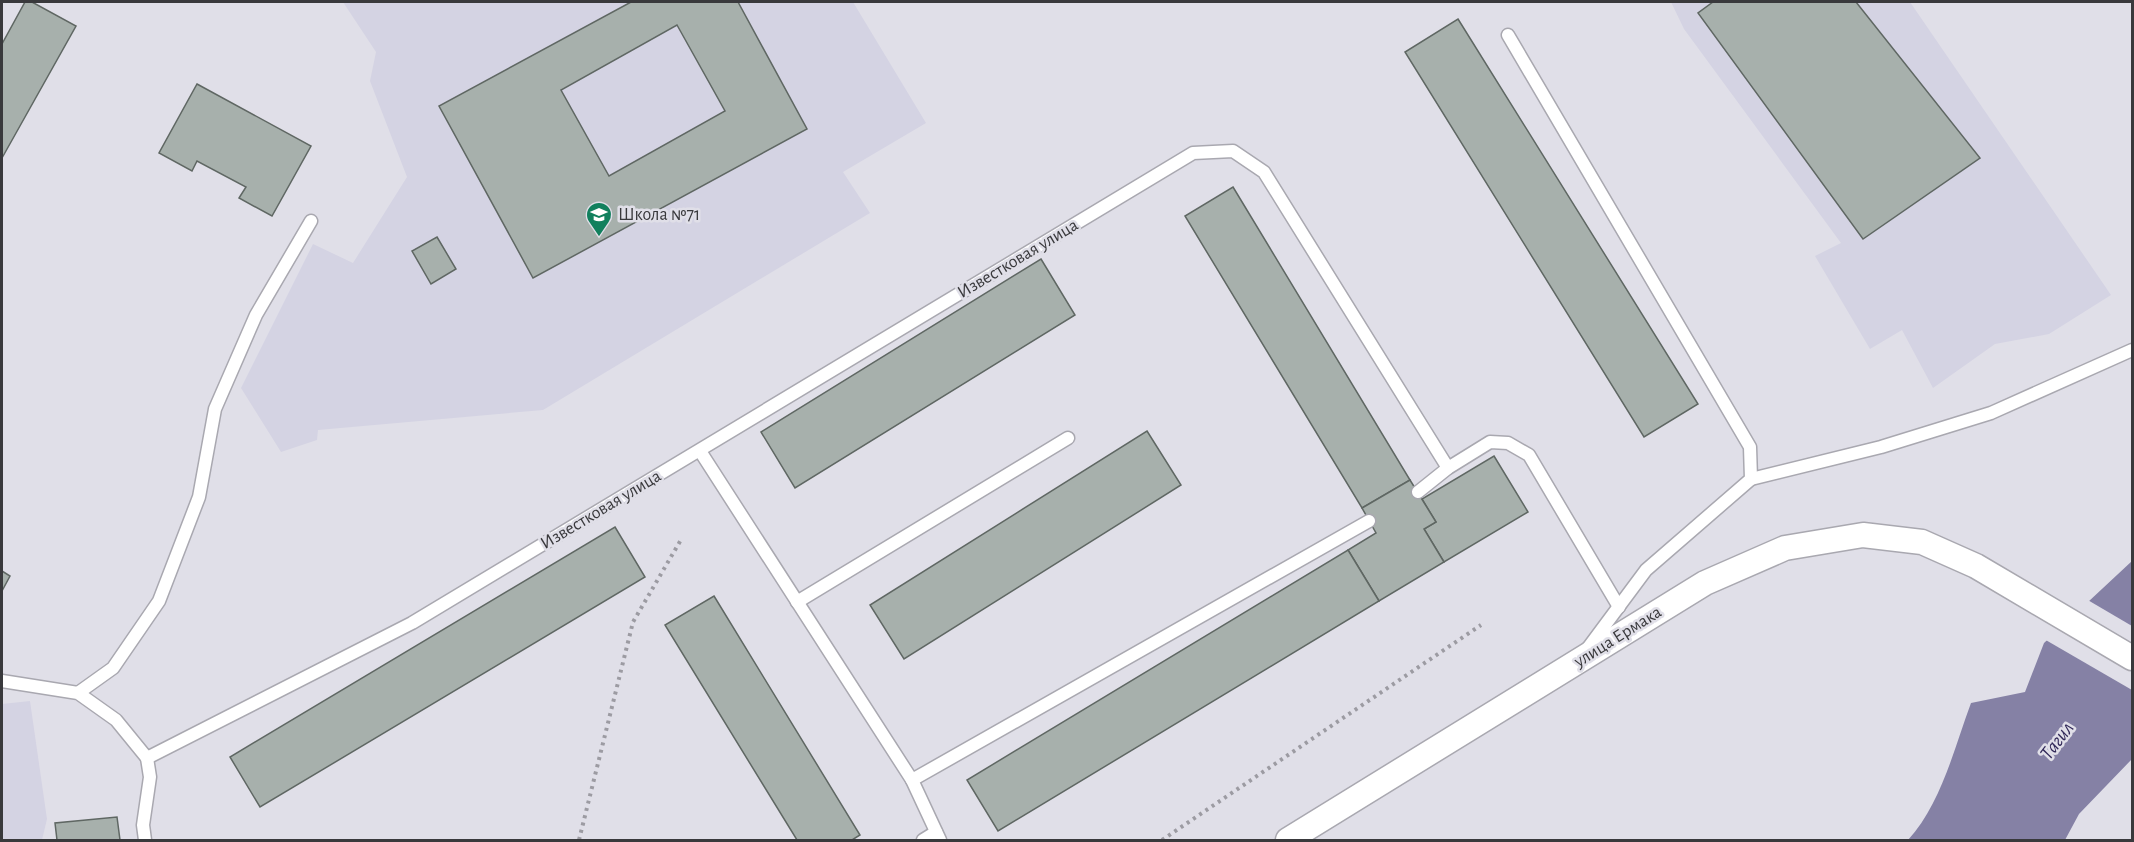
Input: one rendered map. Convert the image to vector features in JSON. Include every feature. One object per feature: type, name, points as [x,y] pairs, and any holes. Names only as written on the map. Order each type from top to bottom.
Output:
[{"type":"street","name":"улица Ермака","points":[[1288,840],[1705,583],[1785,548],[1863,535],[1923,542],[1976,566],[2133,658]]},
{"type":"lane","points":[[1508,35],[1750,447],[1751,479]]},
{"type":"lane","name":"Известковая улица","points":[[147,758],[412,622],[1193,153],[1233,151],[1263,172],[1448,468]]},
{"type":"lane","points":[[78,693],[113,668],[159,601],[199,497],[215,410],[256,315],[311,221]]},
{"type":"lane","points":[[1579,662],[1646,570],[1751,479],[1881,447],[1991,413],[2133,350]]},
{"type":"lane","points":[[797,602],[1068,438]]},
{"type":"lane","points":[[1418,492],[1448,468],[1490,442],[1508,443],[1529,455],[1618,607]]},
{"type":"lane","points":[[700,451],[912,780],[938,836],[923,840]]},
{"type":"lane","points":[[912,780],[1369,521]]},
{"type":"lane","points":[[2,681],[78,693],[116,720],[147,758],[150,777],[143,825],[145,840]]},
{"type":"path","points":[[579,840],[633,622],[682,538]]},
{"type":"path","points":[[1162,840],[1481,625]]},
{"type":"shaded area","name":"Школа №71","points":[[343,2],[853,2],[926,123],[843,172],[870,213],[543,410],[318,430],[317,440],[281,452],[241,388],[313,244],[353,263],[407,177],[370,81],[376,52]]},
{"type":"shaded area","points":[[1671,2],[1910,2],[2111,295],[2049,334],[1995,344],[1933,388],[1902,330],[1870,349],[1815,256],[1841,243],[1684,29]]},
{"type":"shaded area","points":[[30,701],[47,819],[42,840],[2,840],[2,704]]},
{"type":"water","name":"Тагил","points":[[2132,561],[2132,759],[2079,814],[2065,840],[1908,840],[1938,793],[1971,703],[2025,692],[2044,643]]},
{"type":"pier","points":[[2086,599],[2132,626],[2132,690],[2044,639]]},
{"type":"building","points":[[25,2],[32,2],[76,26],[2,158],[2,44]]},
{"type":"building","points":[[631,2],[738,2],[807,129],[533,278],[439,106]],"holes":[[[677,25],[725,111],[609,176],[561,90]]]},
{"type":"building","points":[[1713,2],[1856,2],[1980,158],[1863,239],[1698,13]]},
{"type":"building","points":[[1458,19],[1698,404],[1644,437],[1405,52]]},
{"type":"building","points":[[197,84],[311,146],[272,216],[239,198],[246,187],[197,161],[192,171],[159,153]]},
{"type":"building","points":[[1233,187],[1410,480],[1362,508],[1185,216]]},
{"type":"building","points":[[437,237],[456,269],[431,284],[412,251]]},
{"type":"building","points":[[1041,259],[1075,315],[795,488],[761,432]]},
{"type":"building","points":[[1147,431],[1181,485],[904,659],[870,605]]},
{"type":"building","points":[[1494,456],[1528,512],[1444,562],[1424,529],[1436,522],[1422,499]]},
{"type":"building","points":[[1410,480],[1436,522],[1424,529],[1444,562],[1379,601],[1348,550],[1376,533],[1362,508]]},
{"type":"building","points":[[615,527],[645,577],[260,807],[230,757]]},
{"type":"building","points":[[1348,550],[1379,601],[998,831],[967,780]]},
{"type":"building","points":[[2,571],[10,576],[2,591]]},
{"type":"building","points":[[714,596],[860,835],[852,840],[797,840],[665,625]]},
{"type":"building","points":[[117,817],[120,840],[57,840],[55,823]]},
{"type":"place","name":"Школа №71","points":[[599,238]]}]
